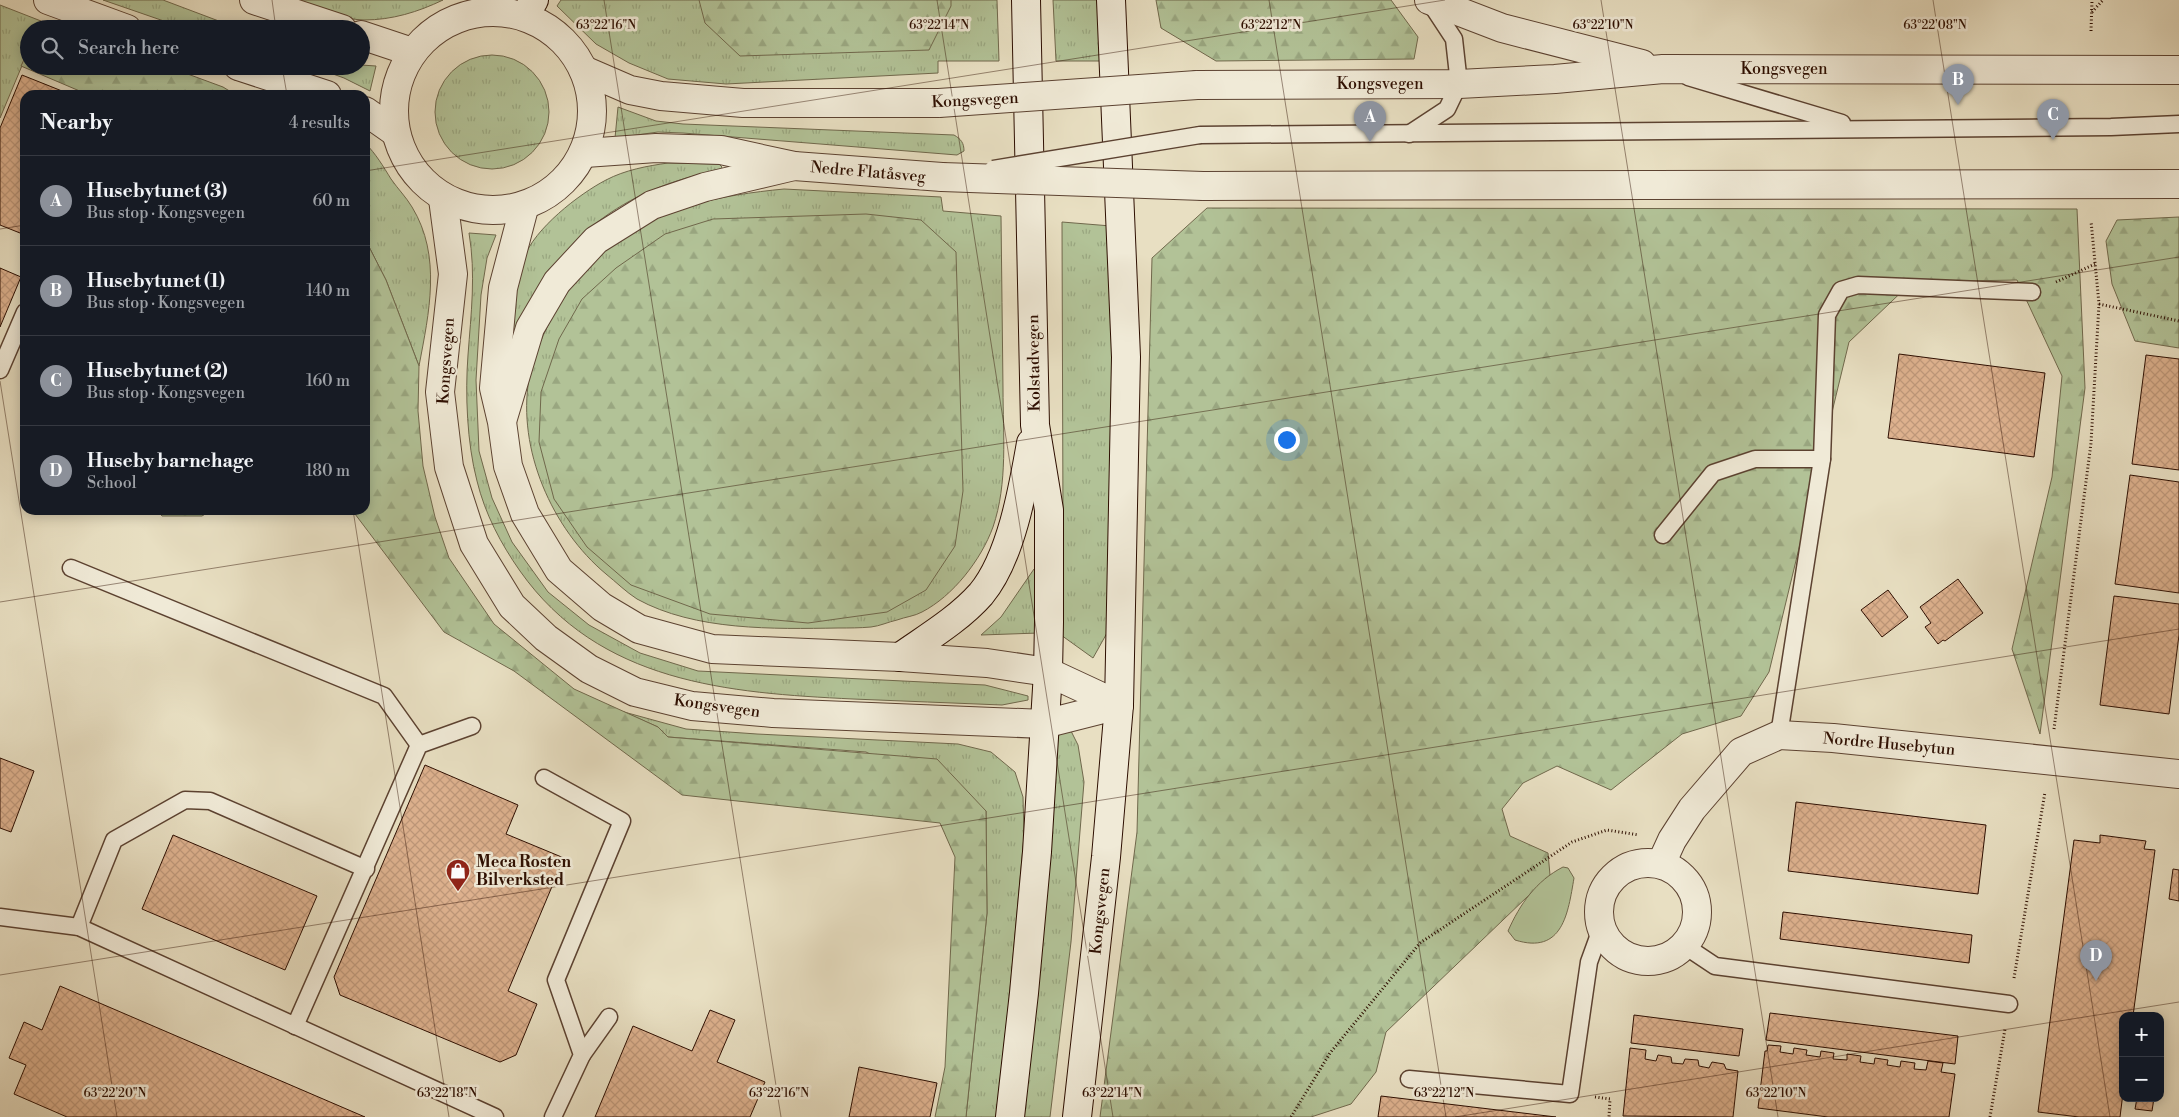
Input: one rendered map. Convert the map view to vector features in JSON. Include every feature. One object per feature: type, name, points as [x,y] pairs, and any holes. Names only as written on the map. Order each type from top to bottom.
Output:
[{"type":"street","points":[[48,0],[102,20]]},
{"type":"street","points":[[254,0],[315,20]]},
{"type":"street","name":"Kolstadvegen","points":[[1026,0],[1035,425],[1049,510],[1048,672],[1044,724]]},
{"type":"street","points":[[524,208],[503,288],[494,388],[502,422],[508,466],[525,514],[559,570],[602,607],[639,629],[712,649],[900,657],[987,663],[1048,672],[1119,705],[1126,357],[1111,0]]},
{"type":"street","points":[[1429,0],[1502,28],[1663,69]]},
{"type":"street","points":[[530,8],[561,37],[586,71],[594,112],[586,153],[560,187],[524,208],[482,212],[443,199],[412,170],[395,132],[395,90],[412,52],[444,24],[452,21],[484,11],[530,8]]},
{"type":"street","points":[[370,38],[412,52]]},
{"type":"street","name":"Kongsvegen","points":[[586,71],[630,90],[662,96],[743,104],[939,103],[1198,85],[1458,84],[1555,79],[1663,69],[2179,70]]},
{"type":"street","points":[[266,75],[312,90]]},
{"type":"street","points":[[370,114],[395,132]]},
{"type":"street","points":[[586,153],[656,148],[721,150],[794,166]]},
{"type":"street","points":[[502,422],[530,328],[558,282],[596,240],[652,205],[705,187],[794,166]]},
{"type":"street","name":"Nedre Flatåsveg","points":[[794,166],[942,178]]},
{"type":"street","points":[[942,178],[1203,186],[2179,184]]},
{"type":"street","name":"Kongsvegen","points":[[443,199],[453,274],[440,392],[449,467],[474,544],[512,606],[546,638],[590,669],[635,692],[692,706],[773,714],[1044,724],[1119,705],[1106,857],[1077,1117]]},
{"type":"street","points":[[900,657],[952,620],[980,594],[997,571],[1022,496],[1035,425]]},
{"type":"street","points":[[1010,1117],[1036,862],[1044,724]]},
{"type":"street","name":"Nordre Husebytun","points":[[1661,864],[1672,840],[1692,809],[1741,752],[1779,735],[1832,738],[2179,774]]},
{"type":"street","points":[[1641,863],[1661,864],[1677,872],[1685,879],[1694,894],[1698,910],[1693,933],[1685,946],[1666,958],[1652,962],[1635,960],[1620,953],[1610,944],[1602,929],[1599,912],[1602,894],[1612,878],[1628,867],[1641,863]]},
{"type":"lane","points":[[1409,134],[1447,109],[1458,84],[1454,39],[1429,0]]},
{"type":"lane","points":[[1663,69],[1858,128]]},
{"type":"lane","points":[[942,178],[1200,136],[2101,127],[2179,124]]},
{"type":"lane","points":[[1779,735],[1822,459],[1827,315],[1840,290],[1858,285],[2032,292]]},
{"type":"lane","points":[[0,370],[20,324]]},
{"type":"lane","points":[[1664,535],[1714,473],[1755,459],[1822,459]]},
{"type":"lane","points":[[71,568],[384,696],[419,745]]},
{"type":"lane","points":[[295,1026],[366,869],[419,745],[472,726]]},
{"type":"lane","points":[[544,778],[622,820],[556,980],[582,1055]]},
{"type":"lane","points":[[80,927],[114,840],[185,800],[210,801],[366,869]]},
{"type":"lane","points":[[0,917],[80,927],[495,1117]]},
{"type":"lane","points":[[1409,1079],[1570,1094],[1589,962],[1602,929]]},
{"type":"lane","points":[[1685,946],[1716,966],[2009,1004]]},
{"type":"lane","points":[[554,1117],[582,1055],[609,1017]]},
{"type":"path","points":[[2091,30],[2092,0]]},
{"type":"path","points":[[2091,12],[2102,0]]},
{"type":"path","points":[[1990,1117],[2050,760],[2091,443],[2100,304],[2091,221]]},
{"type":"path","points":[[2032,292],[2096,264]]},
{"type":"path","points":[[2100,304],[2179,321]]},
{"type":"path","points":[[1291,1117],[1330,1054],[1420,943],[1572,842],[1607,830],[1672,840]]},
{"type":"green space","points":[[103,0],[163,0],[216,20],[161,20]]},
{"type":"green space","points":[[289,0],[443,0],[405,14],[385,19],[364,20],[337,16]]},
{"type":"green space","points":[[561,0],[997,0],[999,61],[938,61],[938,73],[726,84],[668,79],[629,63],[596,44],[557,6]]},
{"type":"green space","points":[[699,0],[951,0],[951,6],[929,50],[740,56],[705,23]]},
{"type":"green space","points":[[1053,0],[1097,0],[1101,61],[1056,61]]},
{"type":"green space","points":[[1156,0],[1391,0],[1418,37],[1414,59],[1216,61],[1161,28]]},
{"type":"green space","points":[[0,5],[38,20],[20,20],[20,70],[0,118]]},
{"type":"green space","points":[[492,55],[514,59],[524,64],[540,80],[545,90],[549,112],[545,134],[540,144],[524,160],[514,165],[492,169],[470,165],[460,160],[444,144],[439,134],[435,112],[439,90],[444,80],[460,64],[470,59]]},
{"type":"green space","points":[[370,66],[376,66],[370,91],[336,75],[370,75]]},
{"type":"green space","points":[[42,75],[190,75],[228,90],[77,90]]},
{"type":"green space","points":[[618,107],[656,121],[683,124],[954,135],[962,142],[964,151],[957,155],[658,132],[615,138]]},
{"type":"green space","points":[[370,149],[412,207],[427,245],[430,265],[429,305],[419,366],[386,280],[370,249]]},
{"type":"green space","points":[[668,163],[719,164],[722,167],[720,170],[652,190],[623,205],[597,222],[573,244],[552,268],[533,297],[516,329],[512,329],[518,276],[524,258],[529,247],[547,224],[583,194],[606,180],[628,171]]},
{"type":"green space","points":[[784,189],[941,197],[943,211],[1001,216],[1004,458],[1001,493],[993,527],[981,552],[965,576],[944,597],[919,613],[874,626],[854,628],[762,628],[735,626],[709,623],[684,617],[637,599],[587,556],[570,534],[555,511],[543,486],[534,460],[528,433],[529,379],[539,345],[557,308],[568,291],[580,275],[605,249],[645,223],[667,213],[737,195]]},
{"type":"green space","points":[[1207,208],[2077,209],[2085,388],[2040,734],[2012,649],[2052,477],[2062,376],[2017,280],[1912,282],[1849,342],[1769,672],[1741,716],[1682,734],[1611,790],[1557,766],[1523,783],[1502,809],[1510,836],[1548,853],[1550,875],[1386,1032],[1376,1072],[1351,1104],[1311,1117],[1100,1117],[1137,832],[1152,258]]},
{"type":"green space","points":[[866,214],[921,220],[956,252],[963,491],[955,546],[926,590],[887,612],[808,623],[710,614],[631,585],[587,547],[554,499],[539,442],[541,392],[559,339],[582,299],[616,268],[665,234],[713,219]]},
{"type":"green space","points":[[2179,217],[2179,348],[2135,341],[2112,284],[2106,241],[2117,220]]},
{"type":"green space","points":[[1062,222],[1111,226],[1114,353],[1107,633],[1093,658],[1061,635],[1063,520]]},
{"type":"green space","points":[[469,233],[496,235],[487,258],[481,295],[476,380],[479,451],[492,498],[512,542],[548,592],[589,625],[640,653],[698,671],[985,685],[1028,696],[1028,700],[1002,705],[853,699],[759,692],[714,685],[669,675],[627,659],[588,637],[552,608],[520,571],[506,550],[484,505],[474,466],[469,435],[467,402],[467,370],[473,279]]},
{"type":"green space","points":[[370,249],[386,280],[419,366],[418,411],[423,466],[435,517],[449,558],[494,624],[574,689],[658,727],[668,737],[937,759],[986,811],[987,913],[966,1117],[935,1117],[945,1067],[955,857],[940,823],[682,795],[514,671],[444,632],[356,515],[370,515]]},
{"type":"green space","points":[[161,515],[204,515],[202,516]]},
{"type":"green space","points":[[1034,569],[1036,571],[1039,633],[981,635],[1001,617]]},
{"type":"green space","points":[[624,712],[686,729],[958,744],[991,752],[1015,772],[1023,797],[1024,836],[996,1117],[966,1117],[987,913],[986,811],[866,752],[668,737],[658,727]]},
{"type":"green space","points":[[1054,726],[1070,729],[1078,745],[1084,782],[1071,942],[1050,1117],[1022,1117]]},
{"type":"green space","points":[[1563,867],[1568,868],[1574,878],[1569,905],[1560,928],[1544,942],[1531,943],[1515,940],[1508,931],[1518,912],[1537,886]]},
{"type":"building","points":[[22,75],[60,90],[20,90],[20,233],[0,225],[0,128]]},
{"type":"building","points":[[0,268],[20,277],[20,279],[0,327]]},
{"type":"building","points":[[1899,354],[2045,373],[2034,457],[1888,438]]},
{"type":"building","points":[[2146,355],[2179,359],[2179,470],[2132,464]]},
{"type":"building","points":[[2130,475],[2179,482],[2179,593],[2115,584]]},
{"type":"building","points":[[1958,579],[1983,613],[1945,641],[1943,640],[1938,644],[1925,627],[1931,623],[1920,607]]},
{"type":"building","points":[[1888,590],[1908,617],[1882,637],[1861,610]]},
{"type":"building","points":[[2114,596],[2179,604],[2179,635],[2169,714],[2100,705]]},
{"type":"building","points":[[0,758],[34,771],[11,832],[0,828]]},
{"type":"building","points":[[425,765],[518,805],[506,834],[564,858],[508,991],[537,1004],[516,1055],[500,1062],[340,995],[334,977]]},
{"type":"building","points":[[1796,802],[1986,825],[1978,894],[1788,871]]},
{"type":"building","points":[[173,835],[317,896],[285,970],[142,909]]},
{"type":"building","points":[[2100,835],[2146,841],[2144,849],[2155,850],[2134,1012],[2119,1012],[2119,1102],[2122,1102],[2120,1117],[2079,1117],[2038,1112],[2074,840],[2100,843]]},
{"type":"building","points":[[2173,869],[2179,870],[2179,901],[2169,899]]},
{"type":"building","points":[[1783,912],[1972,935],[1969,963],[1780,939]]},
{"type":"building","points":[[60,986],[365,1117],[67,1117],[14,1094],[26,1065],[9,1058],[24,1022],[42,1030]]},
{"type":"building","points":[[710,1010],[735,1020],[717,1062],[765,1082],[750,1117],[595,1117],[633,1026],[692,1051]]},
{"type":"building","points":[[1770,1013],[1958,1036],[1955,1064],[1766,1040]]},
{"type":"building","points":[[1634,1015],[1743,1029],[1739,1056],[1631,1043]]},
{"type":"building","points":[[1768,1045],[1781,1046],[1780,1052],[1793,1054],[1794,1048],[1807,1050],[1806,1055],[1820,1057],[1821,1051],[1834,1053],[1833,1059],[1847,1060],[1847,1054],[1861,1056],[1860,1062],[1874,1064],[1875,1058],[1888,1060],[1887,1065],[1900,1067],[1901,1061],[1915,1063],[1914,1069],[1926,1070],[1928,1061],[1943,1063],[1941,1072],[1955,1074],[1949,1117],[1828,1117],[1758,1108],[1765,1051],[1767,1051]]},
{"type":"building","points":[[1630,1048],[1646,1050],[1645,1059],[1656,1061],[1658,1055],[1671,1057],[1672,1063],[1683,1064],[1685,1059],[1698,1060],[1699,1066],[1709,1068],[1712,1062],[1724,1064],[1726,1069],[1738,1071],[1733,1117],[1623,1116]]},
{"type":"building","points":[[859,1067],[937,1083],[930,1117],[849,1117]]},
{"type":"building","points":[[1381,1096],[1556,1117],[1378,1117]]},
{"type":"building","points":[[2136,1102],[2153,1102],[2152,1111],[2135,1109]]},
{"type":"place","name":"Husebytunet (1)","points":[[1958,105]]},
{"type":"place","name":"Husebytunet (2)","points":[[2053,140]]},
{"type":"place","name":"Husebytunet (3)","points":[[1370,142]]},
{"type":"place","name":"Meca Rosten Bilverksted","points":[[458,892]]},
{"type":"place","name":"Huseby barnehage","points":[[2096,981]]}]
